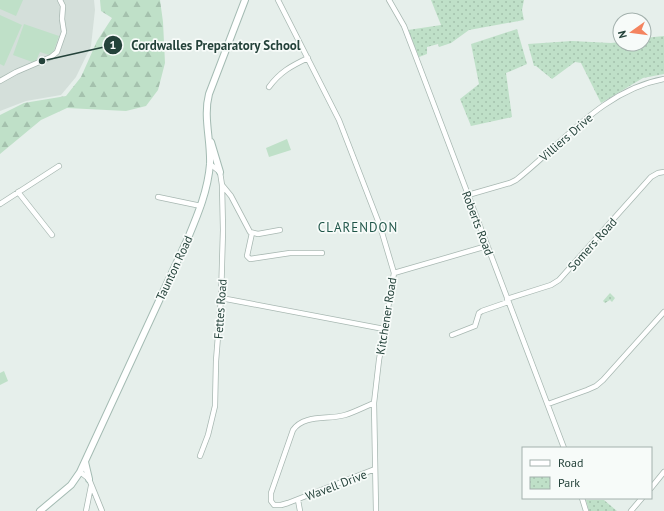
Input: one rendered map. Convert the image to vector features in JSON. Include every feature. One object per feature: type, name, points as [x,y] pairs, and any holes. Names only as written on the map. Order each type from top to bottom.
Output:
[{"type":"street","points":[[0,81],[16,72],[51,57],[57,52],[64,32],[62,19],[63,6],[60,0]]},
{"type":"street","name":"Taunton Road","points":[[40,511],[71,485],[80,472],[144,331],[179,260],[201,206],[210,164],[206,112],[209,94],[245,0]]},
{"type":"street","name":"Kitchener Road","points":[[278,0],[339,120],[380,226],[394,273],[379,360],[374,403],[376,511]]},
{"type":"street","name":"Roberts Road","points":[[388,0],[404,26],[564,447]]},
{"type":"street","points":[[269,87],[282,73],[308,58]]},
{"type":"street","name":"Villiers Drive","points":[[468,195],[516,180],[611,99],[650,81],[664,79]]},
{"type":"street","points":[[208,137],[220,172]]},
{"type":"street","points":[[210,164],[220,172]]},
{"type":"street","points":[[0,204],[59,166]]},
{"type":"street","name":"Fettes Road","points":[[200,456],[208,434],[214,406],[221,298],[223,230],[222,185],[220,172]]},
{"type":"street","name":"Somers Road","points":[[452,335],[475,326],[479,313],[482,311],[551,285],[560,280],[651,177],[658,173],[664,172]]},
{"type":"street","points":[[222,185],[231,196],[252,233],[247,256],[250,259],[290,253],[322,253]]},
{"type":"street","points":[[18,192],[52,235]]},
{"type":"street","points":[[158,197],[201,206]]},
{"type":"street","points":[[252,233],[258,234],[280,230]]},
{"type":"street","points":[[394,273],[487,246]]},
{"type":"street","points":[[221,298],[384,329]]},
{"type":"street","points":[[548,404],[596,386],[664,312]]},
{"type":"street","name":"Wavell Drive","points":[[374,403],[343,415],[304,421],[297,424],[293,430],[270,497],[272,503],[277,505],[288,504],[375,469]]},
{"type":"street","points":[[85,462],[90,482],[102,511]]},
{"type":"street","points":[[80,472],[90,482]]},
{"type":"street","points":[[652,487],[664,472]]},
{"type":"street","points":[[86,511],[90,482]]},
{"type":"street","points":[[582,499],[586,511]]},
{"type":"street","points":[[631,511],[641,499]]},
{"type":"street","points":[[298,500],[300,511]]},
{"type":"shaded area","points":[[0,0],[94,0],[95,10],[91,46],[76,77],[61,95],[26,101],[0,111]]},
{"type":"green space","points":[[0,0],[23,0],[16,16],[0,9]]},
{"type":"green space","points":[[100,0],[160,0],[163,22],[165,63],[158,90],[146,106],[126,111],[67,108],[41,120],[0,154],[0,115],[24,103],[66,96],[81,77],[97,41],[112,18],[101,11]]},
{"type":"green space","points":[[431,0],[524,0],[522,10],[524,20],[469,30],[451,43],[439,47],[438,44],[427,47],[427,54],[419,57],[408,30],[441,25]]},
{"type":"green space","points":[[0,15],[22,25],[4,66],[0,64]]},
{"type":"green space","points":[[24,24],[59,36],[52,56],[40,52],[35,63],[13,55]]},
{"type":"green space","points":[[517,29],[527,64],[506,73],[512,117],[471,126],[460,99],[479,84],[471,44]]},
{"type":"green space","points":[[664,36],[664,74],[643,78],[601,103],[581,63],[575,62],[552,79],[534,66],[528,44],[572,41],[612,43],[612,52],[652,52],[652,37]]},
{"type":"green space","points":[[287,139],[291,150],[269,157],[266,148]]},
{"type":"green space","points":[[610,293],[615,298],[612,302],[610,300],[605,303],[603,301]]},
{"type":"green space","points":[[4,371],[8,381],[0,385],[0,373]]},
{"type":"green space","points":[[586,500],[604,500],[617,511],[589,511]]},
{"type":"place","name":"Cordwalles Preparatory School","points":[[42,61]]},
{"type":"district","name":"CLARENDON","points":[[358,227]]}]
